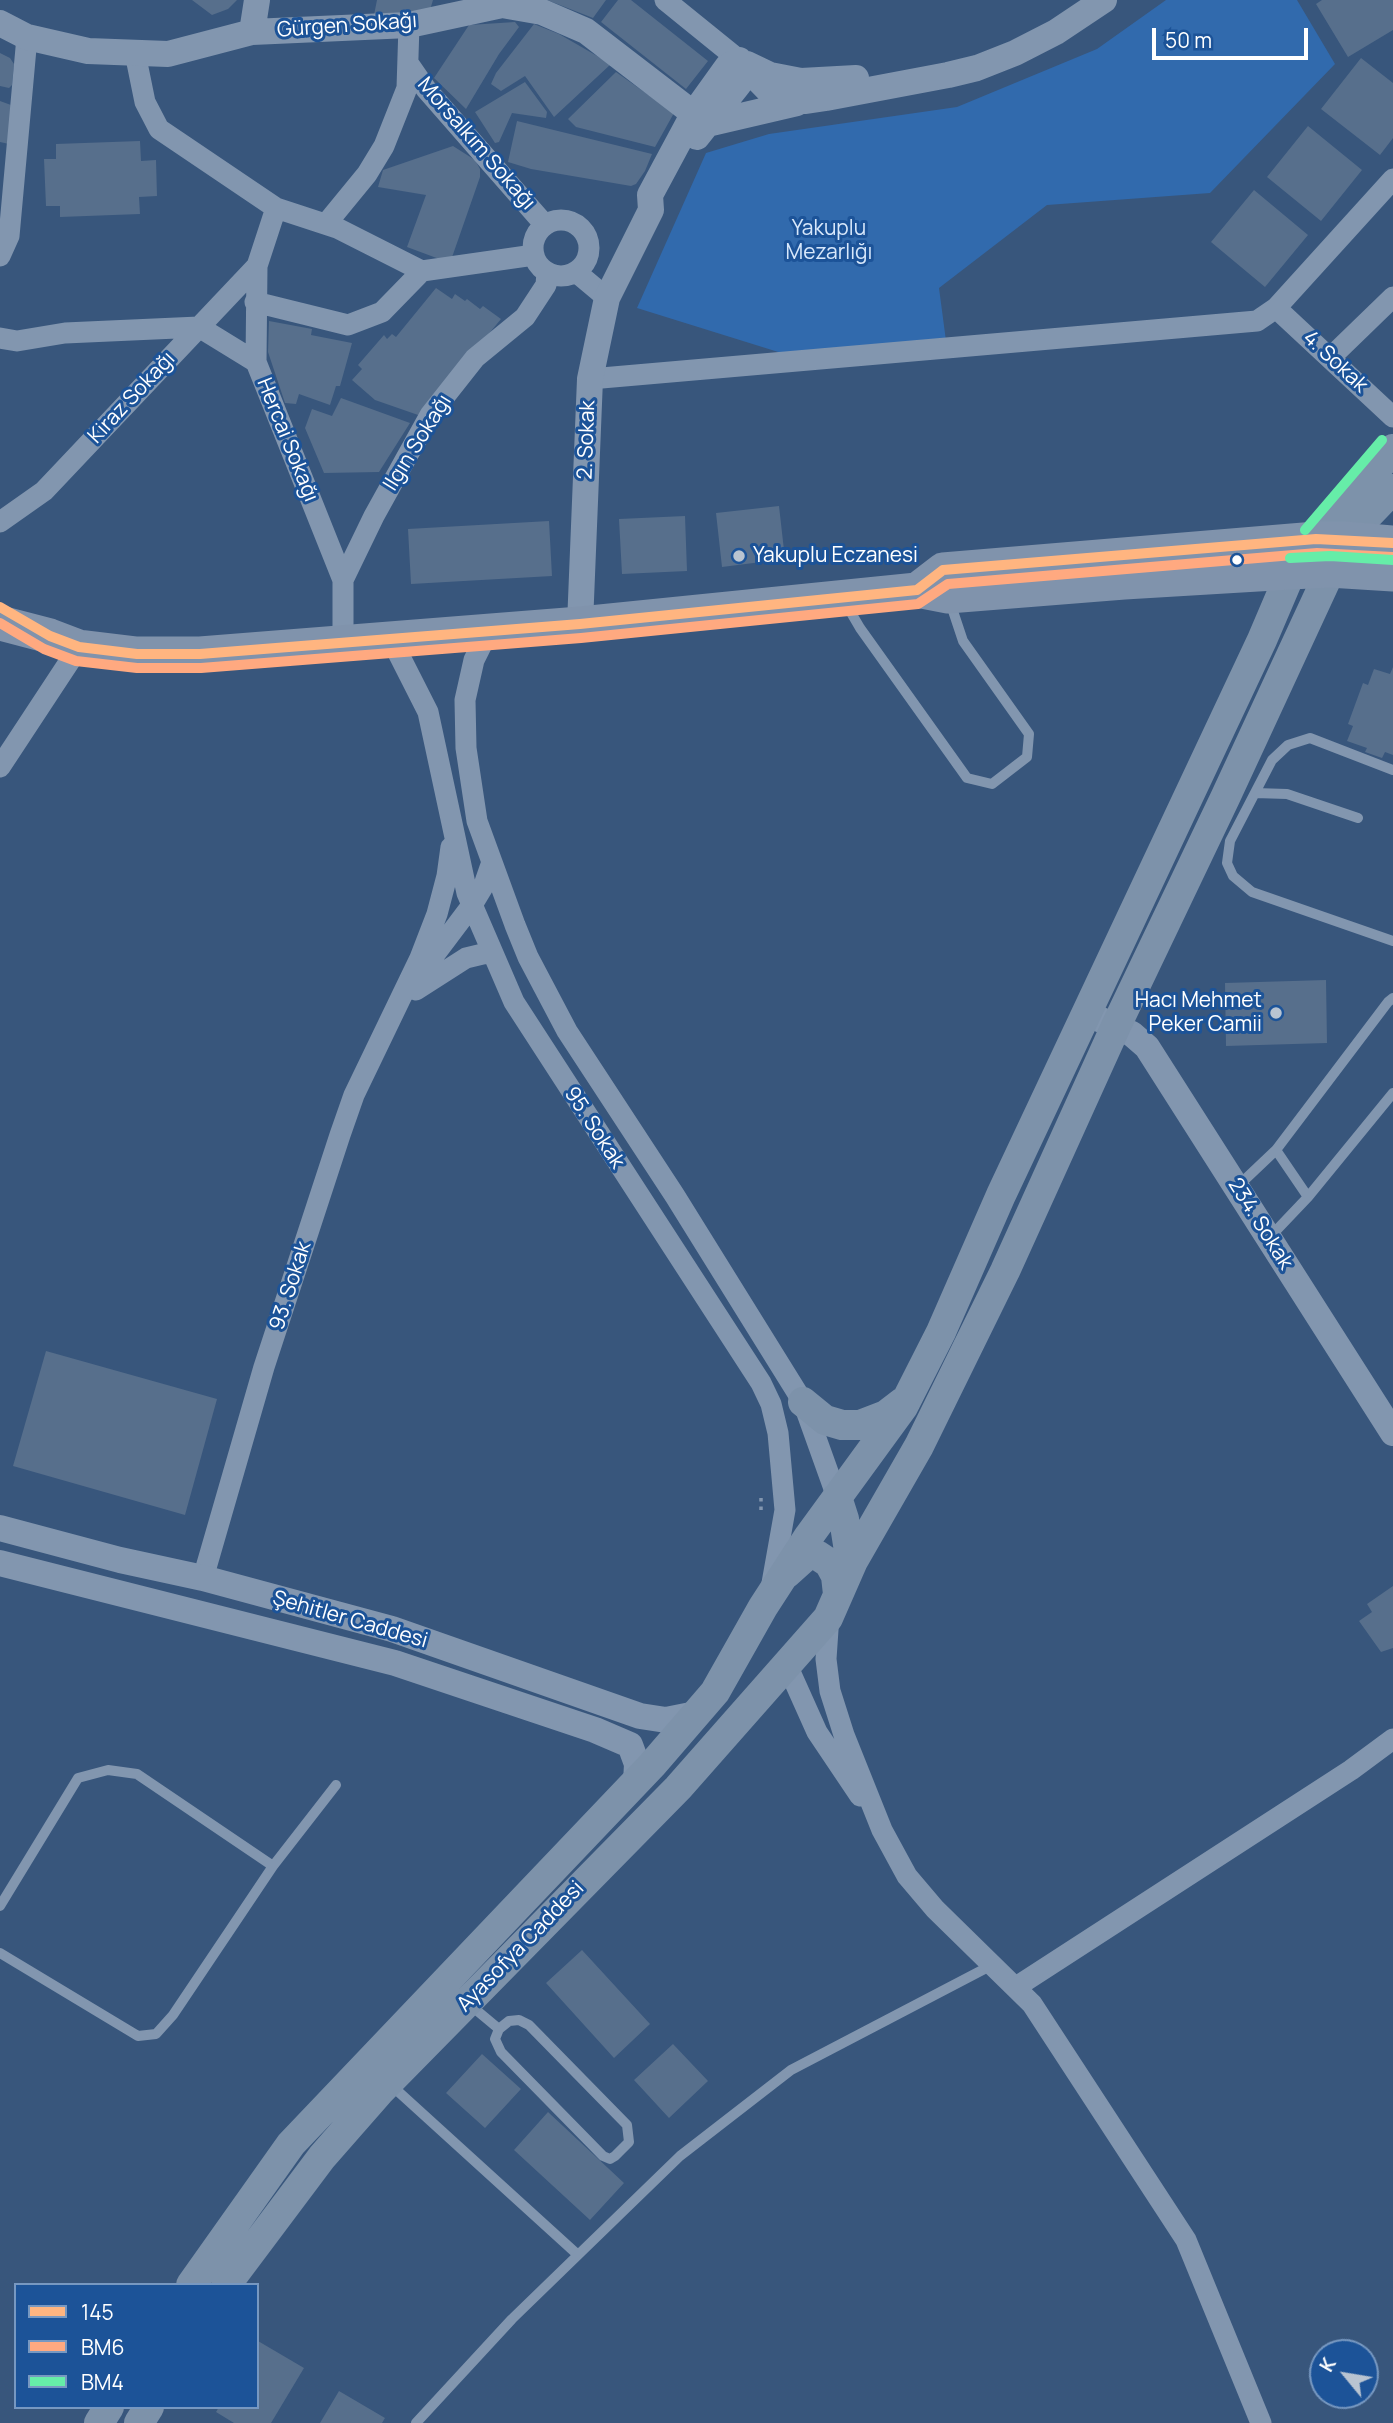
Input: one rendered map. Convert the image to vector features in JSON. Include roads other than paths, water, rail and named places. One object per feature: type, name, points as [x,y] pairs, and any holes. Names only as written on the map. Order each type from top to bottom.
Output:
[{"type":"main road","points":[[1330,550],[1393,449]]},
{"type":"main road","points":[[0,623],[64,642],[136,654],[200,654],[580,624],[843,598],[1291,572],[1330,550],[1393,489]]},
{"type":"main road","points":[[932,593],[943,570],[1122,554],[1330,550],[1393,543]]},
{"type":"main road","points":[[1330,550],[1393,573]]},
{"type":"main road","name":"Ayasofya Caddesi","points":[[228,2283],[322,2157],[388,2083],[678,1788],[787,1665],[835,1599],[919,1446],[1004,1270],[1116,1026],[1225,799],[1330,550]]},
{"type":"main road","points":[[192,2283],[291,2144],[636,1783],[715,1692],[782,1578],[837,1497],[880,1442],[908,1398],[941,1332],[1001,1195],[1262,640],[1291,572]]},
{"type":"main road","points":[[0,607],[64,642]]},
{"type":"main road","points":[[803,1402],[825,1420],[860,1424],[887,1415],[908,1398]]},
{"type":"main road","points":[[835,1599],[849,1551],[837,1497]]},
{"type":"main road","points":[[782,1578],[807,1555],[817,1555],[829,1563],[836,1576],[835,1599]]},
{"type":"main road","points":[[763,1607],[760,1638],[787,1665]]},
{"type":"street","points":[[252,32],[257,0]]},
{"type":"street","points":[[665,0],[738,60],[770,92],[785,99],[806,101]]},
{"type":"street","points":[[738,60],[770,75],[801,81],[857,78],[922,66],[988,48],[1024,33],[1080,0]]},
{"type":"street","points":[[700,119],[977,68],[1015,53],[1056,32],[1104,0]]},
{"type":"street","name":"Gürgen Sokağı","points":[[0,23],[27,37],[88,51],[168,54],[252,32],[409,25],[502,5],[542,12],[586,31],[700,119]]},
{"type":"street","points":[[327,224],[367,174],[384,146],[407,88],[409,25]]},
{"type":"street","points":[[0,256],[5,234],[27,37]]},
{"type":"street","points":[[135,53],[145,102],[159,129],[276,208],[327,224],[422,271],[540,263],[561,276],[576,272],[583,266],[589,250],[585,233],[572,222],[554,220],[545,225],[535,238],[540,263]]},
{"type":"street","points":[[700,119],[738,84],[743,72],[738,60]]},
{"type":"street","name":"Morsalkım Sokağı","points":[[408,63],[426,89],[545,225]]},
{"type":"street","name":"2. Sokak","points":[[580,624],[590,379],[607,298],[651,210],[650,195],[700,119]]},
{"type":"street","points":[[590,379],[1257,321],[1276,308],[1393,179]]},
{"type":"street","points":[[256,362],[257,266],[276,208]]},
{"type":"street","name":"Ilgın Sokağı","points":[[343,642],[343,580],[374,516],[430,415],[475,358],[525,317],[546,285],[540,263]]},
{"type":"street","name":"Kiraz Sokağı","points":[[0,523],[44,491],[257,266]]},
{"type":"street","points":[[255,302],[348,325],[382,312],[422,271]]},
{"type":"street","points":[[576,272],[607,298]]},
{"type":"street","points":[[1330,358],[1393,297]]},
{"type":"street","name":"4. Sokak","points":[[1276,308],[1393,416]]},
{"type":"street","points":[[0,338],[17,341],[65,332],[199,327]]},
{"type":"street","name":"Hercai Sokağı","points":[[199,327],[256,362],[343,580]]},
{"type":"street","name":"95. Sokak","points":[[489,631],[474,660],[465,700],[466,748],[477,821],[528,957],[566,1031],[675,1196],[803,1402],[837,1497]]},
{"type":"street","name":"95. Sokak","points":[[391,639],[428,712],[467,892],[514,1002],[761,1383],[771,1404],[778,1433],[785,1510],[774,1577],[763,1607]]},
{"type":"street","points":[[0,767],[64,642]]},
{"type":"street","points":[[399,1000],[438,914],[447,876],[453,829]]},
{"type":"street","points":[[399,1000],[472,905],[484,885],[492,862]]},
{"type":"street","points":[[399,1000],[466,958],[491,952]]},
{"type":"street","name":"93. Sokak","points":[[203,1578],[264,1367],[340,1135],[354,1095],[399,1000]]},
{"type":"street","name":"234. Sokak","points":[[1086,1013],[1132,1034],[1147,1047],[1393,1433]]},
{"type":"street","points":[[558,1073],[584,1058]]},
{"type":"street","name":"Şehitler Caddesi","points":[[1,1535],[203,1578],[393,1629],[640,1716],[666,1720],[696,1714]]},
{"type":"street","points":[[114,1592],[120,1560]]},
{"type":"street","name":"Şehitler Caddesi","points":[[0,1563],[395,1663],[595,1730],[630,1745],[637,1764],[636,1783]]},
{"type":"street","points":[[835,1599],[826,1659],[830,1691],[876,1817],[907,1876],[935,1909],[1032,2004],[1186,2240],[1261,2423]]},
{"type":"street","points":[[787,1665],[817,1732],[844,1775],[876,1817]]},
{"type":"street","points":[[503,1699],[508,1670]]},
{"type":"street","points":[[1016,1987],[1350,1770],[1393,1739]]},
{"type":"lane","points":[[843,598],[860,628],[967,778],[992,784],[1027,757],[1029,734],[932,593]]},
{"type":"lane","points":[[1393,770],[1310,738],[1287,744],[1272,760],[1230,841],[1227,863],[1233,876],[1252,892],[1393,941]]},
{"type":"lane","points":[[1255,793],[1287,794],[1358,818]]},
{"type":"lane","points":[[1237,1187],[1276,1150],[1393,998]]},
{"type":"lane","points":[[1269,1238],[1308,1197],[1393,1093]]},
{"type":"lane","points":[[1276,1150],[1308,1197]]},
{"type":"lane","points":[[0,1906],[78,1778],[108,1770],[137,1774],[273,1866]]},
{"type":"lane","points":[[0,1953],[138,2036],[156,2034],[173,2015],[273,1866],[336,1785]]},
{"type":"lane","points":[[415,2423],[512,2319],[680,2156],[791,2070],[992,1965]]},
{"type":"lane","points":[[467,2002],[499,2029]]},
{"type":"lane","points":[[519,2020],[529,2025],[626,2125],[629,2142],[610,2159],[603,2156],[501,2052],[495,2039],[499,2029],[509,2021],[519,2020]]},
{"type":"lane","points":[[388,2083],[578,2255]]},
{"type":"place","name":"Yakuplu Eczanesi","points":[[739,556]]},
{"type":"place","name":"Hacı Mehmet Peker Camii","points":[[1276,1013]]},
{"type":"park label","name":"Yakuplu Mezarlığı","points":[[829,241]]}]
